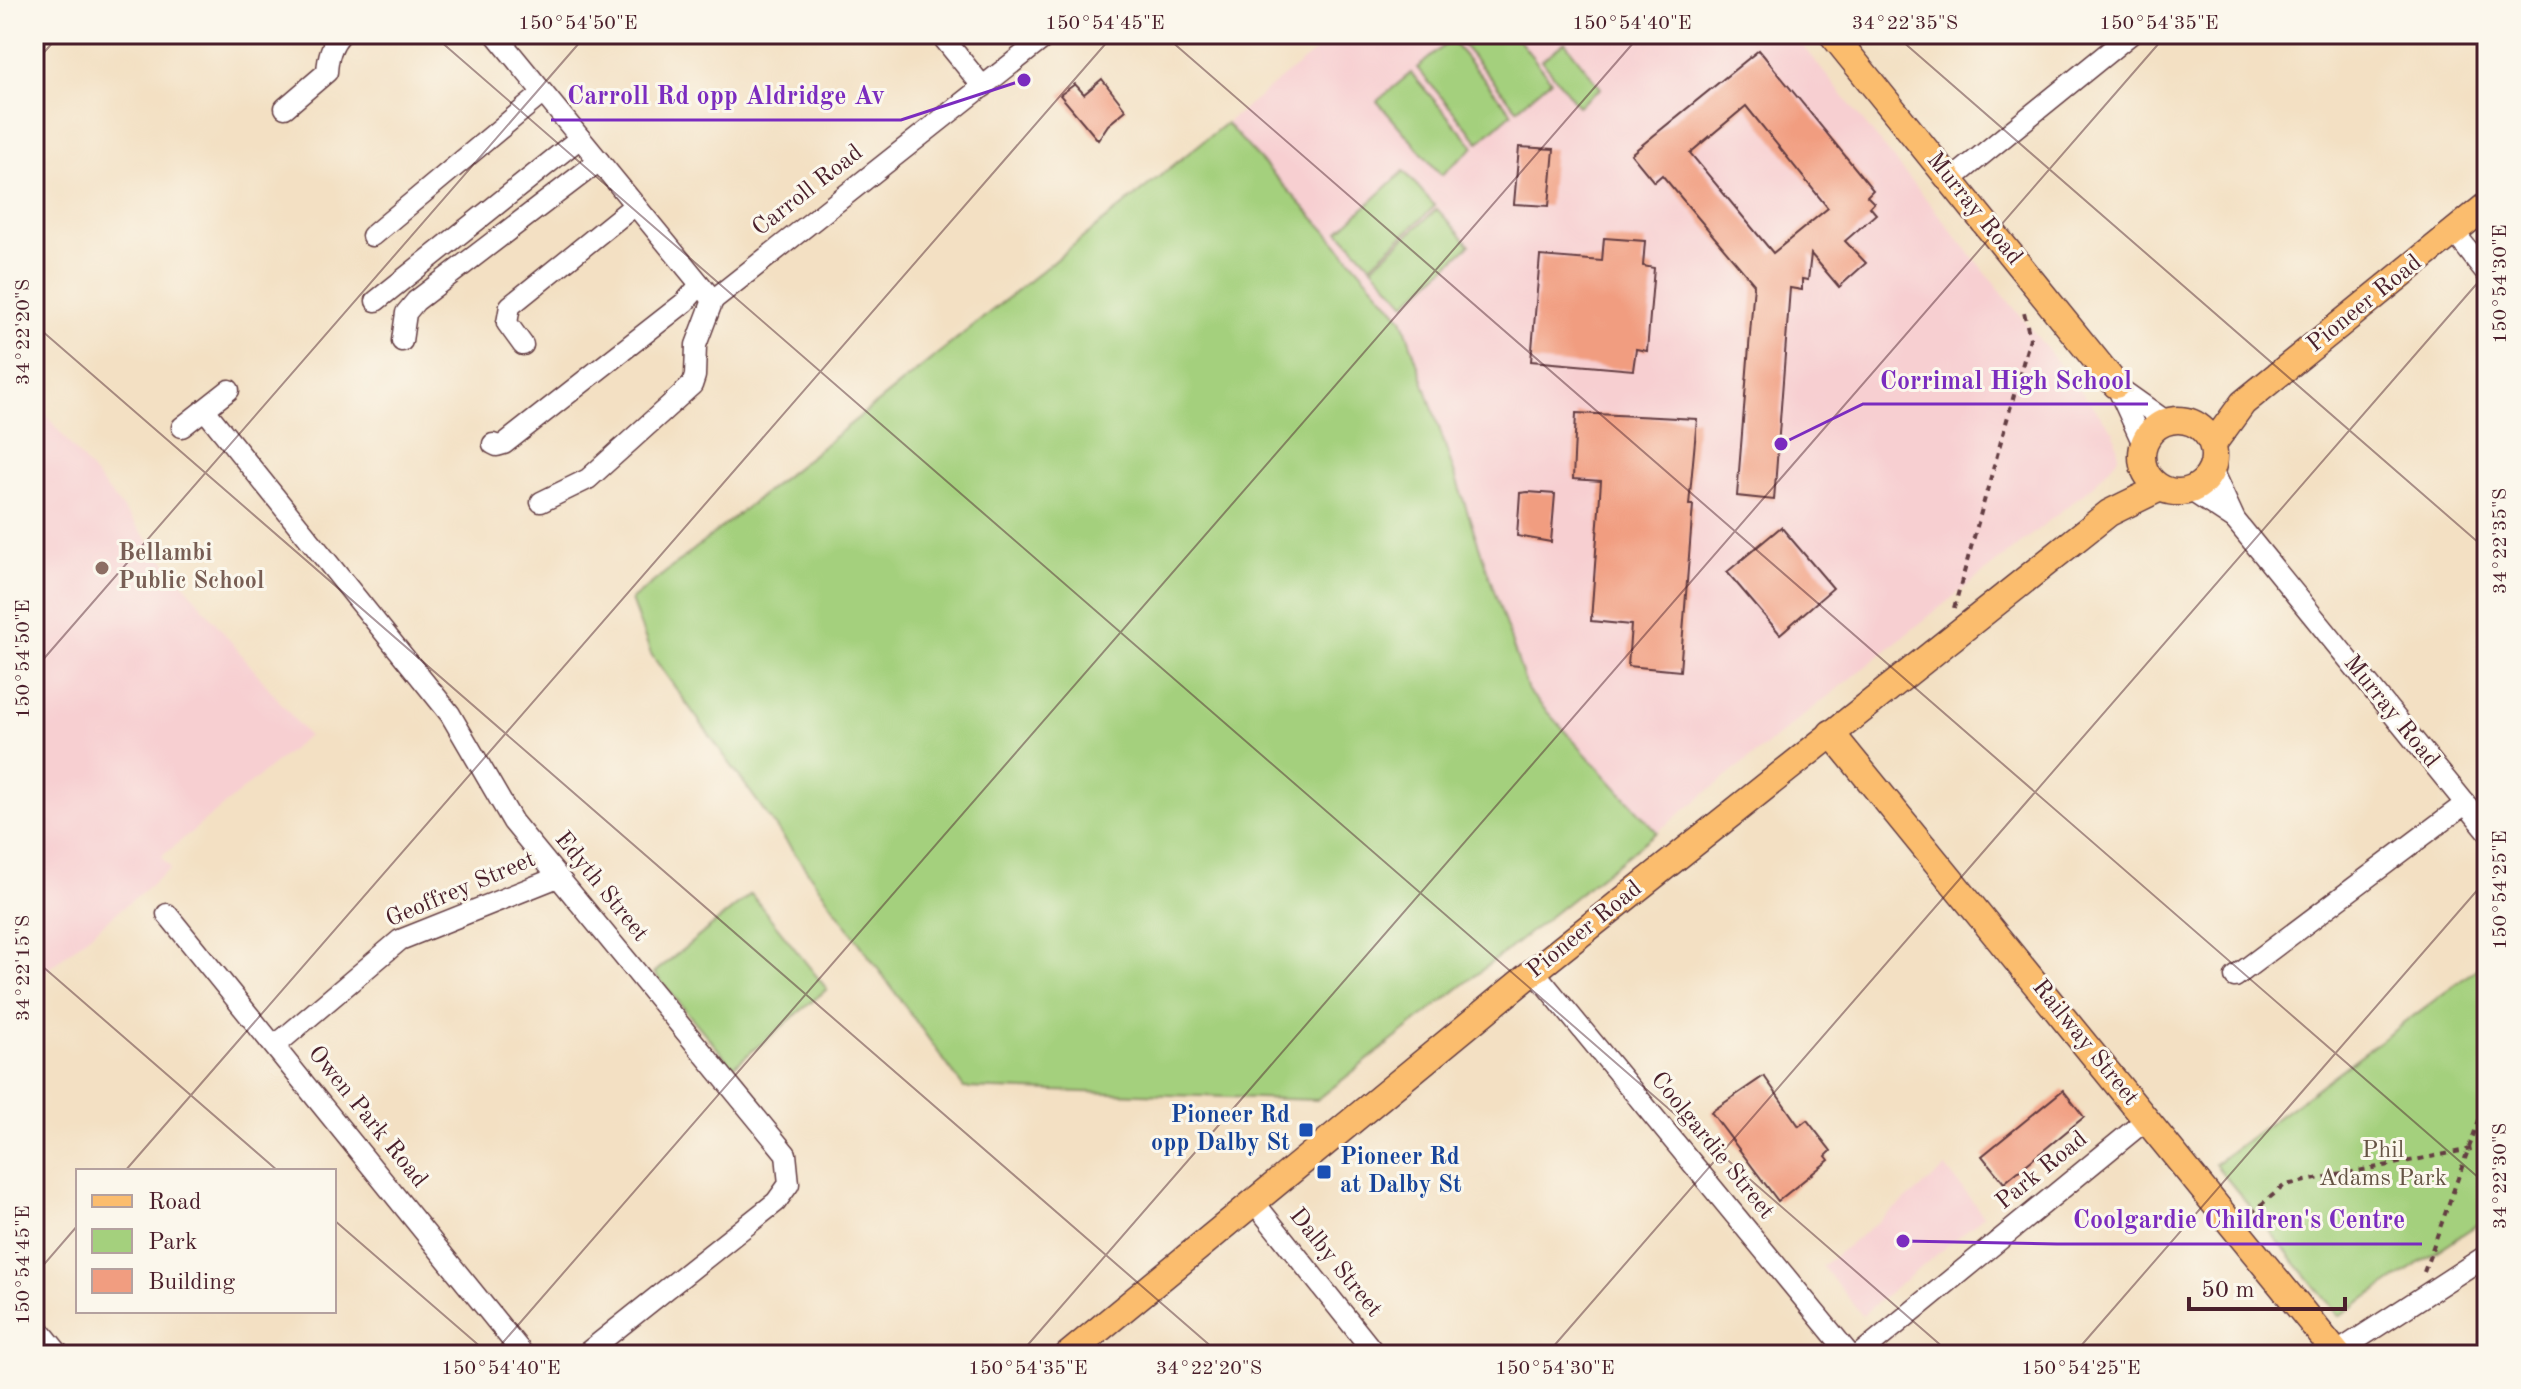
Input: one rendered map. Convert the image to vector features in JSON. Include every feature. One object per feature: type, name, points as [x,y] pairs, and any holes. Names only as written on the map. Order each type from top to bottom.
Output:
[{"type":"main road","name":"Murray Road","points":[[1832,34],[2116,385]]},
{"type":"main road","name":"Pioneer Road","points":[[2213,457],[2243,403],[2487,205]]},
{"type":"main road","name":"Pioneer Road","points":[[2179,422],[2243,403]]},
{"type":"main road","points":[[2179,422],[2203,430],[2213,457],[2203,483],[2191,491],[2175,493],[2160,488],[2149,478],[2143,454],[2151,431],[2179,422]]},
{"type":"main road","name":"Pioneer Road","points":[[2109,513],[2143,454]]},
{"type":"main road","name":"Pioneer Road","points":[[1068,1355],[1534,971],[1831,733],[2109,513],[2160,488]]},
{"type":"main road","name":"Railway Street","points":[[1831,733],[2337,1354]]},
{"type":"street","points":[[285,108],[327,72],[328,57],[334,41],[341,34]]},
{"type":"street","points":[[495,34],[706,292],[692,385],[588,479],[541,502]]},
{"type":"street","points":[[940,34],[983,87]]},
{"type":"street","name":"Carroll Road","points":[[493,444],[504,444],[552,409],[685,302],[706,292],[983,87],[1049,34]]},
{"type":"street","points":[[1951,180],[2131,34]]},
{"type":"street","points":[[372,236],[543,93]]},
{"type":"street","points":[[376,301],[580,138]]},
{"type":"street","points":[[402,341],[406,313],[416,301],[599,161]]},
{"type":"street","points":[[523,345],[507,323],[510,306],[635,205]]},
{"type":"street","points":[[2454,232],[2487,274]]},
{"type":"street","name":"Murray Road","points":[[2116,385],[2179,422]]},
{"type":"street","name":"Murray Road","points":[[2116,385],[2143,454]]},
{"type":"street","points":[[182,427],[229,390]]},
{"type":"street","name":"Edyth Street","points":[[205,410],[450,714],[513,822],[786,1154],[789,1184],[776,1202],[584,1355]]},
{"type":"street","name":"Murray Road","points":[[2213,457],[2235,520]]},
{"type":"street","name":"Murray Road","points":[[2191,491],[2235,520],[2487,830]]},
{"type":"street","points":[[2235,977],[2465,804]]},
{"type":"street","name":"Geoffrey Street","points":[[276,1045],[400,940],[558,877]]},
{"type":"street","name":"Owen Park Road","points":[[167,914],[524,1355]]},
{"type":"street","name":"Coolgardie Street","points":[[1534,971],[1850,1355]]},
{"type":"street","name":"Park Road","points":[[1859,1355],[2147,1119]]},
{"type":"street","name":"Dalby Street","points":[[1254,1202],[1376,1355]]},
{"type":"street","points":[[2337,1354],[2487,1255]]},
{"type":"street","points":[[34,1323],[60,1355]]},
{"type":"path","points":[[1944,644],[2030,338],[2022,300]]},
{"type":"path","points":[[2412,1305],[2487,1098]]},
{"type":"path","points":[[2234,1227],[2285,1185],[2487,1146]]},
{"type":"shaded area","points":[[1337,34],[1793,34],[2114,432],[2119,456],[2094,485],[1657,832],[1528,691],[1402,318],[1226,123]]},
{"type":"shaded area","name":"Bellambi Public School","points":[[34,400],[308,736],[161,857],[171,868],[34,981]]},
{"type":"shaded area","points":[[1946,1168],[1984,1216],[1862,1315],[1822,1266]]},
{"type":"green space","points":[[1514,34],[1551,80],[1517,109],[1455,36]]},
{"type":"green space","points":[[1451,40],[1512,113],[1479,142],[1417,68]]},
{"type":"green space","points":[[1565,42],[1601,88],[1578,106],[1542,60]]},
{"type":"green space","points":[[1411,73],[1474,147],[1441,175],[1377,101]]},
{"type":"green space","points":[[1226,123],[1402,318],[1528,691],[1657,832],[1317,1100],[964,1088],[651,654],[631,600]]},
{"type":"green space","points":[[1404,171],[1435,206],[1371,265],[1339,231]]},
{"type":"green space","points":[[1437,209],[1470,245],[1406,303],[1372,267]]},
{"type":"green space","points":[[751,894],[827,989],[733,1067],[654,973]]},
{"type":"green space","name":"Phil Adams Park","points":[[2487,961],[2487,1218],[2339,1316],[2215,1164]]},
{"type":"building","points":[[1759,50],[1873,190],[1867,196],[1874,203],[1870,207],[1876,214],[1845,241],[1866,263],[1839,287],[1811,254],[1808,280],[1802,279],[1802,290],[1790,288],[1774,500],[1737,496],[1754,284],[1662,175],[1654,182],[1631,154]],"holes":[[[1746,106],[1828,208],[1773,253],[1690,153]]]},
{"type":"building","points":[[1102,79],[1126,110],[1108,125],[1098,140],[1060,95],[1075,84],[1084,94]]},
{"type":"building","points":[[1519,147],[1554,149],[1549,206],[1514,204]]},
{"type":"building","points":[[1604,238],[1645,241],[1643,266],[1654,268],[1647,351],[1636,349],[1633,370],[1531,361],[1540,256],[1602,261]]},
{"type":"building","points":[[1576,413],[1697,419],[1680,671],[1628,666],[1631,625],[1591,621],[1601,481],[1573,479]]},
{"type":"building","points":[[1520,493],[1555,494],[1551,542],[1517,536]]},
{"type":"building","points":[[1781,527],[1833,588],[1780,634],[1727,572]]},
{"type":"building","points":[[1764,1076],[1799,1126],[1807,1120],[1831,1151],[1826,1156],[1829,1160],[1778,1201],[1711,1112]]},
{"type":"building","points":[[2063,1090],[2084,1117],[2004,1183],[1982,1156]]},
{"type":"place","name":"Carroll Rd opp Aldridge Av","points":[[1024,80]]},
{"type":"place","name":"Corrimal High School","points":[[1781,444]]},
{"type":"place","name":"Bellambi Public School","points":[[102,568]]},
{"type":"place","name":"Pioneer Rd opp Dalby St","points":[[1306,1130]]},
{"type":"place","name":"Pioneer Rd at Dalby St","points":[[1324,1172]]},
{"type":"place","name":"Coolgardie Children's Centre","points":[[1903,1241]]}]
